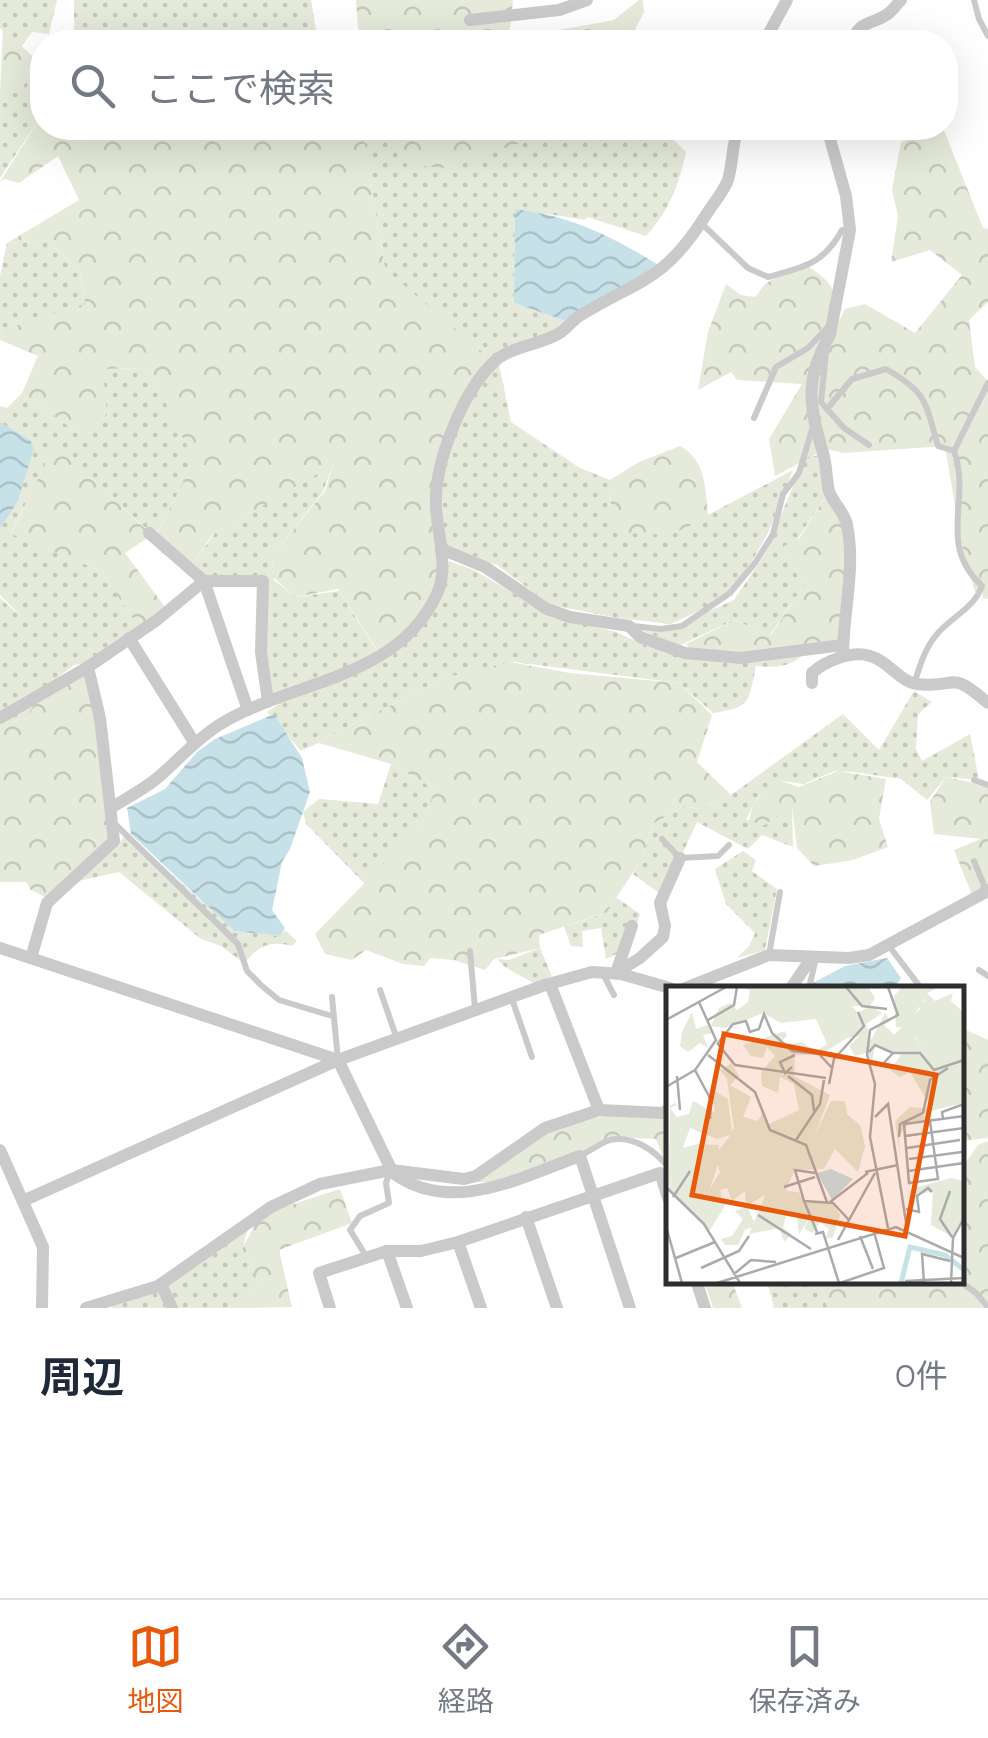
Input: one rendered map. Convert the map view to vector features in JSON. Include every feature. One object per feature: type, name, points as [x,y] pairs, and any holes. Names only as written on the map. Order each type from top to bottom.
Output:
[{"type":"street","points":[[470,20],[559,10],[587,0]]},
{"type":"street","points":[[771,30],[787,0]]},
{"type":"street","points":[[856,30],[888,14],[901,0]]},
{"type":"street","points":[[112,814],[159,777],[194,742],[248,710],[353,671],[402,641],[438,592],[441,549],[437,482],[444,453],[475,386],[494,362],[506,354],[564,331],[577,317],[664,269],[682,251],[728,181],[736,140]]},
{"type":"street","points":[[812,683],[812,673],[843,651],[851,585],[847,521],[829,491],[825,457],[813,424],[811,378],[831,330],[850,230],[846,196],[830,140]]},
{"type":"street","points":[[149,533],[204,580],[248,710]]},
{"type":"street","points":[[441,549],[486,566],[547,609],[570,618],[629,626],[640,637],[685,654],[714,658],[843,651],[870,656],[914,684],[964,682],[988,703]]},
{"type":"street","points":[[0,718],[88,667],[156,620],[204,580],[262,580],[261,652],[268,702]]},
{"type":"street","points":[[130,638],[194,742]]},
{"type":"street","points":[[31,958],[46,903],[114,841],[100,718],[88,667]]},
{"type":"street","points":[[610,973],[640,958],[663,937],[660,903],[680,858]]},
{"type":"street","points":[[691,986],[769,956],[869,955],[988,891]]},
{"type":"street","points":[[610,973],[632,926]]},
{"type":"street","points":[[0,948],[338,1060],[391,1170],[405,1182],[454,1194],[475,1193],[580,1156],[630,1308]]},
{"type":"street","points":[[792,986],[814,957]]},
{"type":"street","points":[[24,1200],[338,1060],[550,984],[592,972],[666,989]]},
{"type":"street","points":[[550,984],[599,1110]]},
{"type":"street","points":[[86,1308],[162,1284],[271,1207],[320,1184],[391,1170],[464,1179],[476,1176],[545,1128],[599,1110],[666,1111]]},
{"type":"street","points":[[0,1150],[43,1247],[42,1308]]},
{"type":"street","points":[[330,1308],[319,1274],[366,1256],[387,1251],[421,1251],[458,1242],[660,1173],[666,1192]]},
{"type":"street","points":[[526,1217],[558,1308]]},
{"type":"street","points":[[458,1242],[481,1308]]},
{"type":"street","points":[[387,1251],[406,1308]]},
{"type":"street","points":[[697,1283],[705,1308]]},
{"type":"street","points":[[162,1284],[172,1308]]},
{"type":"lane","points":[[974,0],[978,19],[988,36]]},
{"type":"lane","points":[[700,223],[748,268],[768,278],[809,266],[823,256],[842,230],[850,230]]},
{"type":"lane","points":[[831,330],[821,402],[844,428],[869,444]]},
{"type":"lane","points":[[754,418],[776,367],[831,330]]},
{"type":"lane","points":[[827,409],[852,379],[886,369],[910,383],[925,400],[938,446],[954,451]]},
{"type":"lane","points":[[914,684],[936,634],[970,607],[982,591],[962,562],[957,539],[958,465],[954,451],[988,384]]},
{"type":"lane","points":[[629,626],[682,626],[730,593],[773,534],[783,494],[798,473],[813,424]]},
{"type":"lane","points":[[974,780],[988,785]]},
{"type":"lane","points":[[112,814],[238,944],[247,971],[262,986],[279,1000],[332,1016]]},
{"type":"lane","points":[[662,839],[680,858],[718,856],[729,846]]},
{"type":"lane","points":[[974,862],[988,891]]},
{"type":"lane","points":[[769,956],[780,892]]},
{"type":"lane","points":[[888,945],[919,986]]},
{"type":"lane","points":[[470,951],[475,1010]]},
{"type":"lane","points":[[809,986],[814,957]]},
{"type":"lane","points":[[979,970],[988,976]]},
{"type":"lane","points":[[610,973],[614,995]]},
{"type":"lane","points":[[380,990],[397,1038]]},
{"type":"lane","points":[[332,997],[338,1060]]},
{"type":"lane","points":[[512,998],[532,1057]]},
{"type":"lane","points":[[580,1156],[612,1140],[638,1143],[656,1152],[666,1164]]},
{"type":"lane","points":[[366,1256],[350,1230],[360,1216],[388,1203],[386,1183],[391,1170]]},
{"type":"lane","points":[[962,1283],[988,1307]]},
{"type":"green space","points":[[0,0],[57,0],[50,30],[30,30],[21,47],[0,28]]},
{"type":"green space","points":[[74,0],[311,0],[316,30],[74,30]]},
{"type":"green space","points":[[356,0],[513,0],[510,30],[358,27]]},
{"type":"green space","points":[[639,0],[643,0],[644,12],[635,30],[559,30],[614,20]]},
{"type":"green space","points":[[3,27],[30,54],[30,71],[21,93],[0,93]]},
{"type":"green space","points":[[30,72],[30,133],[0,178],[0,93],[15,93]]},
{"type":"green space","points":[[30,134],[30,140],[364,140],[385,269],[494,362],[450,426],[437,482],[439,592],[381,656],[338,589],[295,597],[274,578],[272,556],[325,491],[333,465],[213,534],[193,563],[155,538],[194,460],[148,368],[103,369],[107,415],[80,434],[22,393],[38,356],[0,340],[0,331],[85,304],[80,271],[46,240],[7,243],[79,200],[58,156],[19,183],[4,179],[0,182]]},
{"type":"green space","points":[[364,140],[396,140],[442,168],[522,140],[674,140],[686,152],[672,197],[646,236],[587,217],[586,220],[515,209],[514,303],[566,321],[549,339],[498,360],[511,422],[580,468],[610,480],[610,501],[670,535],[793,470],[768,533],[726,598],[671,624],[618,618],[551,605],[497,565],[441,549],[440,469],[488,361],[385,269]]},
{"type":"green space","points":[[396,140],[530,140],[442,168],[406,164]]},
{"type":"green space","points":[[948,140],[983,228],[988,229],[988,302],[969,320],[975,367],[988,382],[988,599],[983,598],[982,587],[975,592],[961,542],[945,446],[843,453],[826,449],[775,476],[769,439],[802,384],[737,380],[731,372],[698,390],[708,332],[726,284],[741,295],[755,297],[766,283],[804,264],[819,274],[828,283],[835,301],[824,351],[845,309],[865,304],[915,333],[962,275],[930,250],[891,262],[898,216],[892,190],[901,142]]},
{"type":"green space","points":[[46,240],[80,271],[85,305],[0,331],[0,276],[7,243]]},
{"type":"green space","points":[[148,368],[195,460],[155,537],[55,445],[11,533],[101,571],[139,628],[87,663],[74,665],[40,691],[27,718],[4,723],[0,719],[0,598],[24,619],[0,595],[0,406],[7,408],[22,393],[80,434],[102,369]]},
{"type":"green space","points":[[55,444],[152,535],[125,553],[165,607],[139,628],[101,571],[11,534]]},
{"type":"green space","points":[[680,446],[700,467],[708,517],[670,535],[623,533],[613,515],[610,480],[639,462]]},
{"type":"green space","points":[[823,453],[829,491],[786,557],[804,585],[770,635],[734,620],[678,646],[641,630],[671,628],[734,600],[765,554],[804,460]]},
{"type":"green space","points":[[333,464],[323,492],[272,556],[274,580],[295,597],[339,591],[379,654],[360,668],[396,651],[421,629],[438,600],[449,561],[476,571],[551,616],[616,632],[649,647],[807,650],[784,665],[756,666],[746,701],[713,713],[679,683],[514,662],[444,678],[301,751],[267,712],[301,689],[269,697],[263,644],[266,576],[207,577],[193,563],[215,533]]},
{"type":"green space","points":[[829,491],[847,521],[843,645],[694,655],[686,644],[734,620],[771,635],[804,585],[786,557],[784,546],[799,539]]},
{"type":"green space","points":[[510,662],[570,673],[679,683],[712,715],[697,762],[731,795],[700,809],[683,806],[653,824],[643,857],[607,912],[539,935],[540,948],[494,959],[485,970],[430,958],[424,966],[403,964],[366,950],[352,960],[325,954],[315,934],[422,824],[435,789],[391,764],[319,743],[301,751],[444,678]]},
{"type":"green space","points":[[75,667],[88,667],[114,841],[47,898],[31,890],[26,882],[0,882],[0,719],[4,723],[27,718],[40,691],[63,679]]},
{"type":"green space","points":[[914,691],[932,702],[918,714],[916,749],[922,761],[970,734],[979,780],[946,777],[927,800],[901,779],[853,772],[835,771],[803,784],[776,780],[755,801],[746,820],[764,825],[792,805],[793,847],[762,835],[748,849],[697,822],[663,896],[633,874],[653,824],[683,806],[700,809],[731,795],[843,714],[879,750]]},
{"type":"green space","points":[[391,764],[435,789],[422,824],[366,885],[306,824],[303,812],[319,799],[378,804]]},
{"type":"green space","points":[[838,771],[886,779],[879,819],[888,847],[853,860],[814,866],[797,848],[792,806],[764,825],[749,821],[753,804],[776,779],[799,787]]},
{"type":"green space","points":[[946,777],[988,786],[988,887],[972,895],[954,850],[981,839],[934,834],[930,802]]},
{"type":"green space","points":[[127,833],[234,931],[280,936],[285,930],[297,941],[292,946],[265,946],[245,964],[221,946],[201,939],[119,872],[74,882]]},
{"type":"green space","points":[[743,851],[756,860],[752,871],[777,889],[765,950],[737,958],[755,933],[726,904],[715,869]]},
{"type":"green space","points":[[617,898],[640,914],[629,948],[606,959],[601,928],[582,931],[583,947],[571,946],[564,927],[602,914]]},
{"type":"green space","points":[[540,948],[552,976],[537,985],[497,959],[509,960]]},
{"type":"green space","points":[[963,1031],[988,1040],[988,1138],[963,1141]]},
{"type":"green space","points":[[607,1115],[666,1116],[666,1164],[656,1139],[619,1137],[582,1157],[490,1182],[477,1182],[549,1129]]},
{"type":"green space","points":[[988,1141],[988,1308],[828,1308],[818,1283],[963,1283],[963,1166],[978,1145]]},
{"type":"green space","points":[[340,1189],[352,1223],[279,1250],[292,1307],[241,1308],[259,1282],[242,1249],[260,1215]]},
{"type":"green space","points":[[250,1222],[242,1249],[259,1282],[241,1308],[112,1308],[110,1302],[158,1286]]},
{"type":"green space","points":[[705,1283],[733,1283],[742,1308],[713,1308]]},
{"type":"green space","points":[[768,1283],[818,1283],[828,1308],[774,1308]]},
{"type":"water","points":[[515,209],[589,228],[657,264],[656,270],[566,321],[514,303]]},
{"type":"water","points":[[0,422],[30,440],[34,448],[17,503],[0,528]]},
{"type":"water","points":[[274,714],[302,758],[310,792],[282,862],[272,910],[285,928],[280,936],[234,931],[131,834],[127,808],[165,789],[197,752],[215,739]]},
{"type":"water","points":[[887,958],[901,978],[896,986],[811,986],[845,966]]}]
